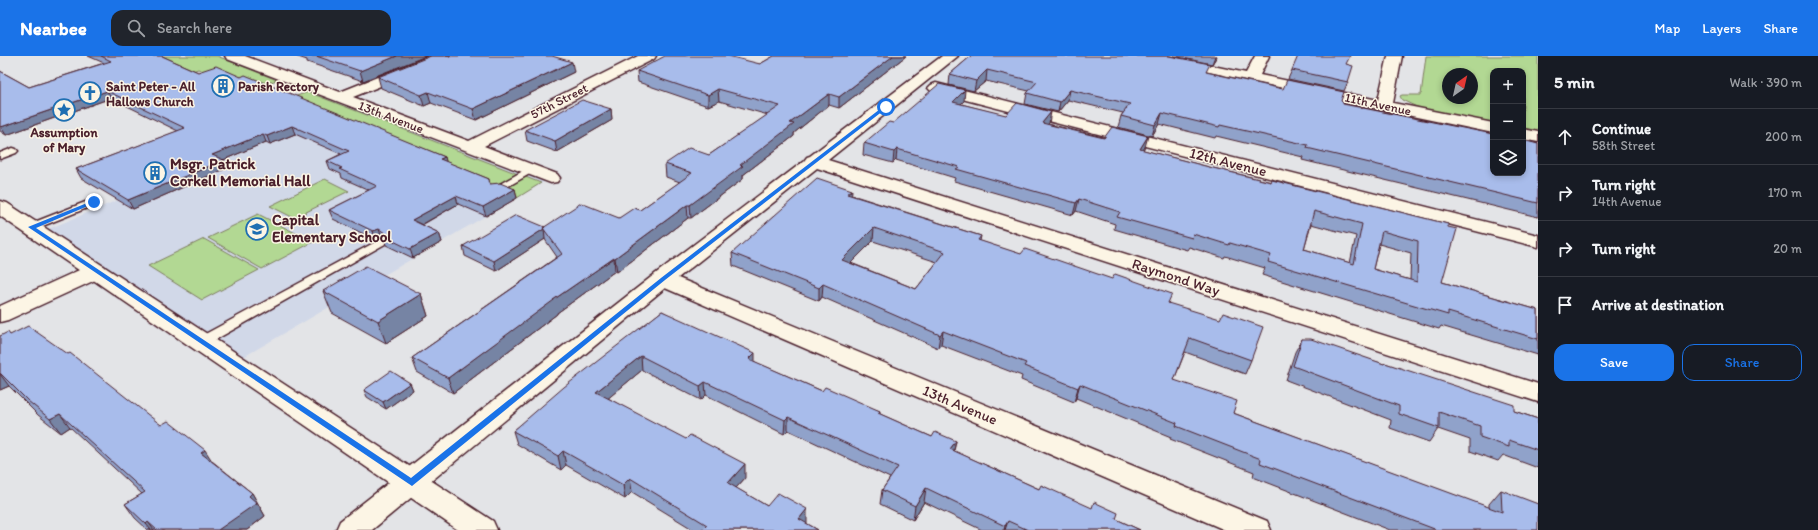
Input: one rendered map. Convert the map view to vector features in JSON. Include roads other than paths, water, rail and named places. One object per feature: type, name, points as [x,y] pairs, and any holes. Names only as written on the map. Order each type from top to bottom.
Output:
[{"type":"street","name":"13th Avenue","points":[[234,56],[550,178]]},
{"type":"street","points":[[340,97],[443,56]]},
{"type":"street","name":"57th Street","points":[[469,147],[650,56]]},
{"type":"street","points":[[351,530],[412,483],[663,279],[951,56]]},
{"type":"street","name":"11th Avenue","points":[[1145,56],[1490,127]]},
{"type":"street","points":[[1251,78],[1262,56]]},
{"type":"street","points":[[1384,106],[1394,56]]},
{"type":"street","name":"12th Avenue","points":[[917,83],[1538,241]]},
{"type":"street","points":[[1526,135],[1538,137]]},
{"type":"street","name":"Raymond Way","points":[[813,162],[1538,394]]},
{"type":"street","points":[[0,207],[482,530]]},
{"type":"street","points":[[0,315],[96,271]]},
{"type":"street","name":"13th Avenue","points":[[663,279],[1256,530]]},
{"type":"lane","points":[[0,156],[13,151]]},
{"type":"lane","points":[[496,189],[530,170]]},
{"type":"lane","points":[[31,227],[94,202]]},
{"type":"lane","points":[[202,342],[381,242]]},
{"type":"place","name":"Parish Rectory","points":[[223,86]]},
{"type":"place","name":"Saint Peter - All Hallows Church","points":[[90,93]]},
{"type":"place","name":"Assumption of Mary","points":[[64,110]]},
{"type":"place","name":"Msgr. Patrick Corkell Memorial Hall","points":[[155,173]]},
{"type":"place","name":"Capital Elementary School","points":[[257,229]]}]
